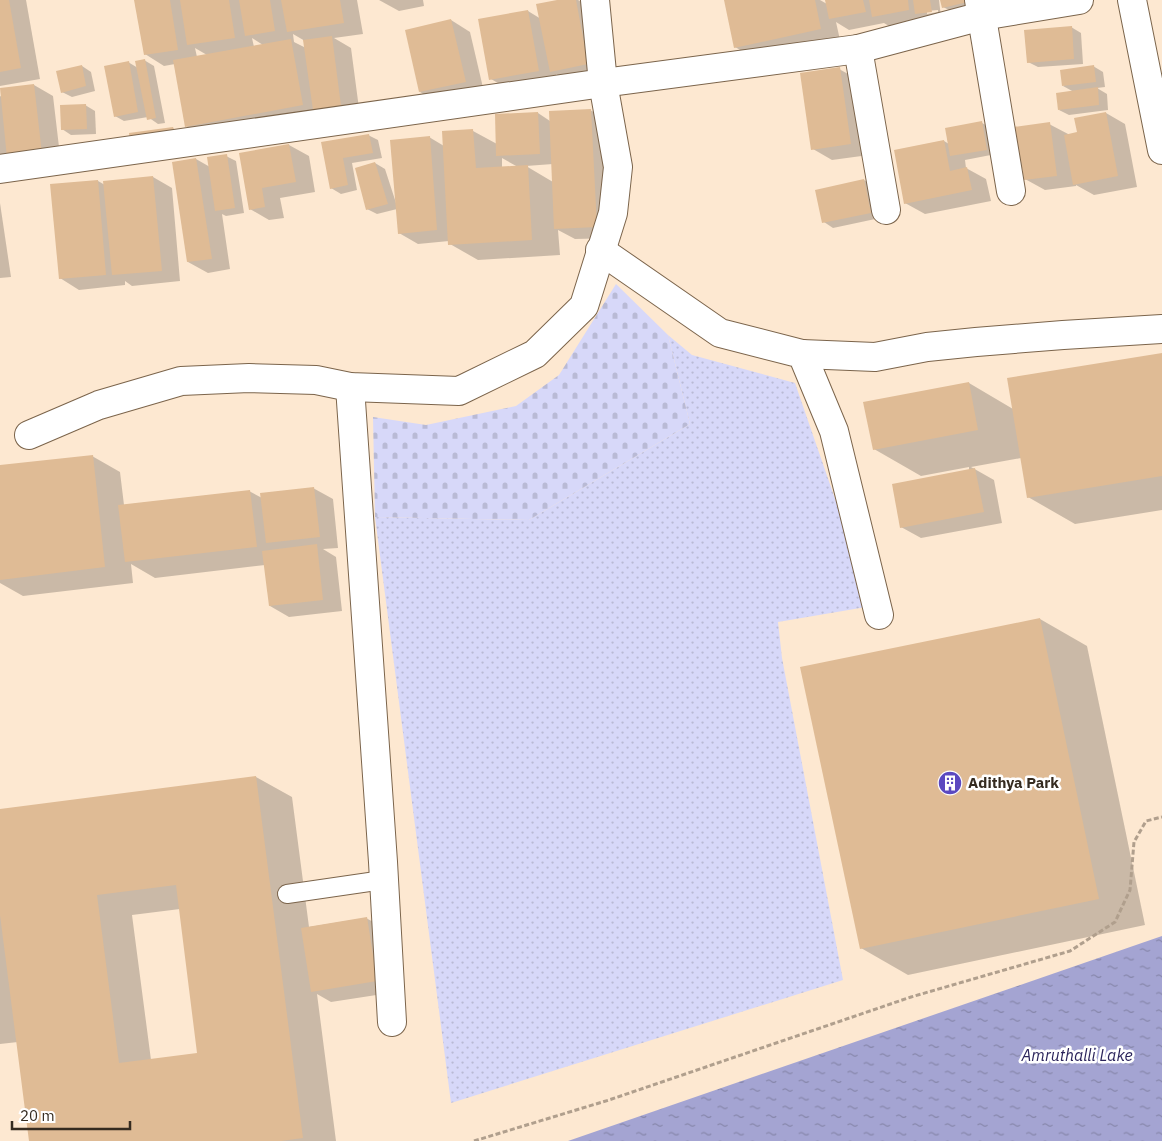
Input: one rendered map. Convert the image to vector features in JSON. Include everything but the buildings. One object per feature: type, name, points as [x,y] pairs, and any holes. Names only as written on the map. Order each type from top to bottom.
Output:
[{"type":"street","points":[[29,435],[99,405],[180,381],[249,378],[316,380],[350,387],[459,391],[535,354],[584,306],[613,213],[618,167],[603,83],[594,0]]},
{"type":"street","points":[[0,169],[603,83],[858,49],[980,8],[1079,0]]},
{"type":"street","points":[[1132,0],[1162,150]]},
{"type":"street","points":[[980,8],[1011,191]]},
{"type":"street","points":[[858,49],[886,210]]},
{"type":"street","points":[[600,250],[720,332],[802,354],[875,357],[927,347],[976,342],[1162,329]]},
{"type":"street","points":[[802,354],[834,431],[879,615]]},
{"type":"street","points":[[350,387],[392,1022]]},
{"type":"lane","points":[[287,894],[384,880]]},
{"type":"path","points":[[474,1141],[609,1100],[912,997],[1070,951],[1116,922],[1130,890],[1134,842],[1146,822],[1162,817]]},
{"type":"green space","points":[[616,284],[668,335],[690,424],[529,520],[375,517],[373,417],[426,425],[516,406],[559,375]]},
{"type":"green space","points":[[668,335],[692,355],[795,383],[872,606],[778,622],[782,658],[843,980],[451,1103],[375,517],[529,520],[690,424]]},
{"type":"water","name":"Amruthalli Lake","points":[[1162,936],[1162,1141],[568,1141]]},
{"type":"place","name":"Adithya Park","points":[[950,783]]}]
